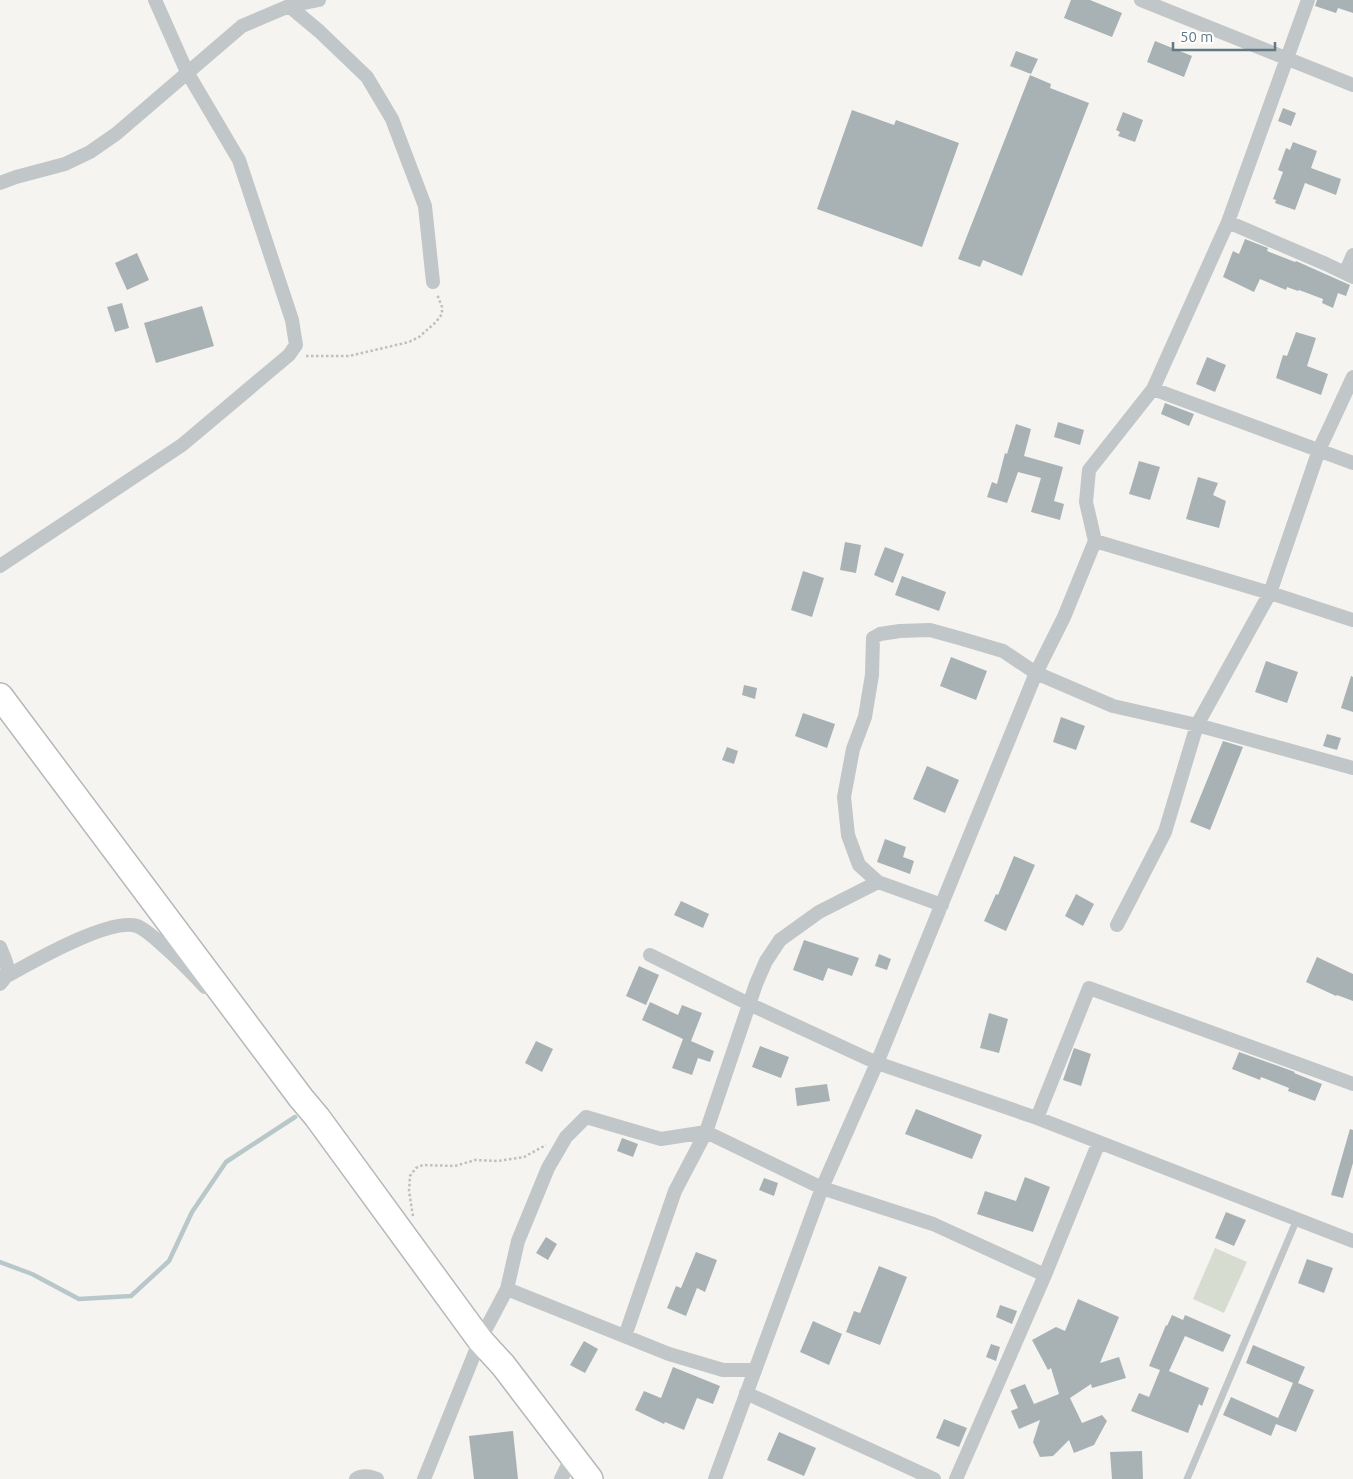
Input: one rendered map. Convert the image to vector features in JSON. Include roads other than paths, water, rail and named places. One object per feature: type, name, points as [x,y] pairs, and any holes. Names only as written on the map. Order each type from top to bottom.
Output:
[{"type":"highway","points":[[0,696],[285,1074],[480,1340],[503,1365],[590,1479]]},
{"type":"street","points":[[0,566],[182,446],[289,355],[296,345],[292,320],[239,160],[187,72],[155,0]]},
{"type":"street","points":[[0,183],[65,164],[90,152],[116,134],[242,26],[289,6],[319,0]]},
{"type":"street","points":[[1140,0],[1353,85]]},
{"type":"street","points":[[715,1479],[822,1188],[877,1063],[1036,673],[1064,617],[1095,541],[1086,502],[1089,470],[1153,389],[1228,222],[1288,60],[1308,0]]},
{"type":"street","points":[[289,6],[319,31],[366,77],[392,119],[425,206],[433,282]]},
{"type":"street","points":[[1228,222],[1349,275],[1353,255]]},
{"type":"street","points":[[1118,925],[1165,832],[1197,725],[1270,593],[1319,450],[1353,377]]},
{"type":"street","points":[[1153,389],[1353,462]]},
{"type":"street","points":[[1095,541],[1270,593],[1353,620]]},
{"type":"street","points":[[942,905],[878,882],[859,864],[848,835],[844,797],[853,749],[865,717],[872,675],[873,638],[880,634],[930,630],[1003,651],[1036,673],[1113,706],[1197,725],[1353,768]]},
{"type":"street","points":[[625,1336],[675,1191],[706,1132],[749,1004],[766,961],[780,940],[819,912],[878,882]]},
{"type":"street","points":[[3,980],[37,958],[107,928],[125,924],[138,926],[150,934],[205,987],[259,1058],[275,1072],[285,1074]]},
{"type":"street","points":[[0,947],[8,967],[3,980]]},
{"type":"street","points":[[650,955],[749,1004],[877,1063],[1037,1118],[1353,1241]]},
{"type":"street","points":[[1037,1118],[1089,988],[1353,1084]]},
{"type":"street","points":[[424,1479],[480,1340],[507,1289],[518,1240],[548,1168],[566,1137],[586,1117],[661,1139],[706,1132],[822,1188],[933,1224],[1045,1275]]},
{"type":"street","points":[[956,1479],[1045,1275],[1099,1142]]},
{"type":"street","points":[[507,1289],[669,1354],[723,1370],[755,1370]]},
{"type":"street","points":[[746,1393],[934,1479]]},
{"type":"street","points":[[561,1479],[573,1455]]},
{"type":"street","points":[[356,1479],[361,1476],[370,1476],[377,1479]]},
{"type":"lane","points":[[1187,1479],[1297,1219]]},
{"type":"waterway","points":[[0,1262],[32,1274],[79,1299],[131,1296],[169,1261],[192,1212],[226,1162],[295,1117]]}]
